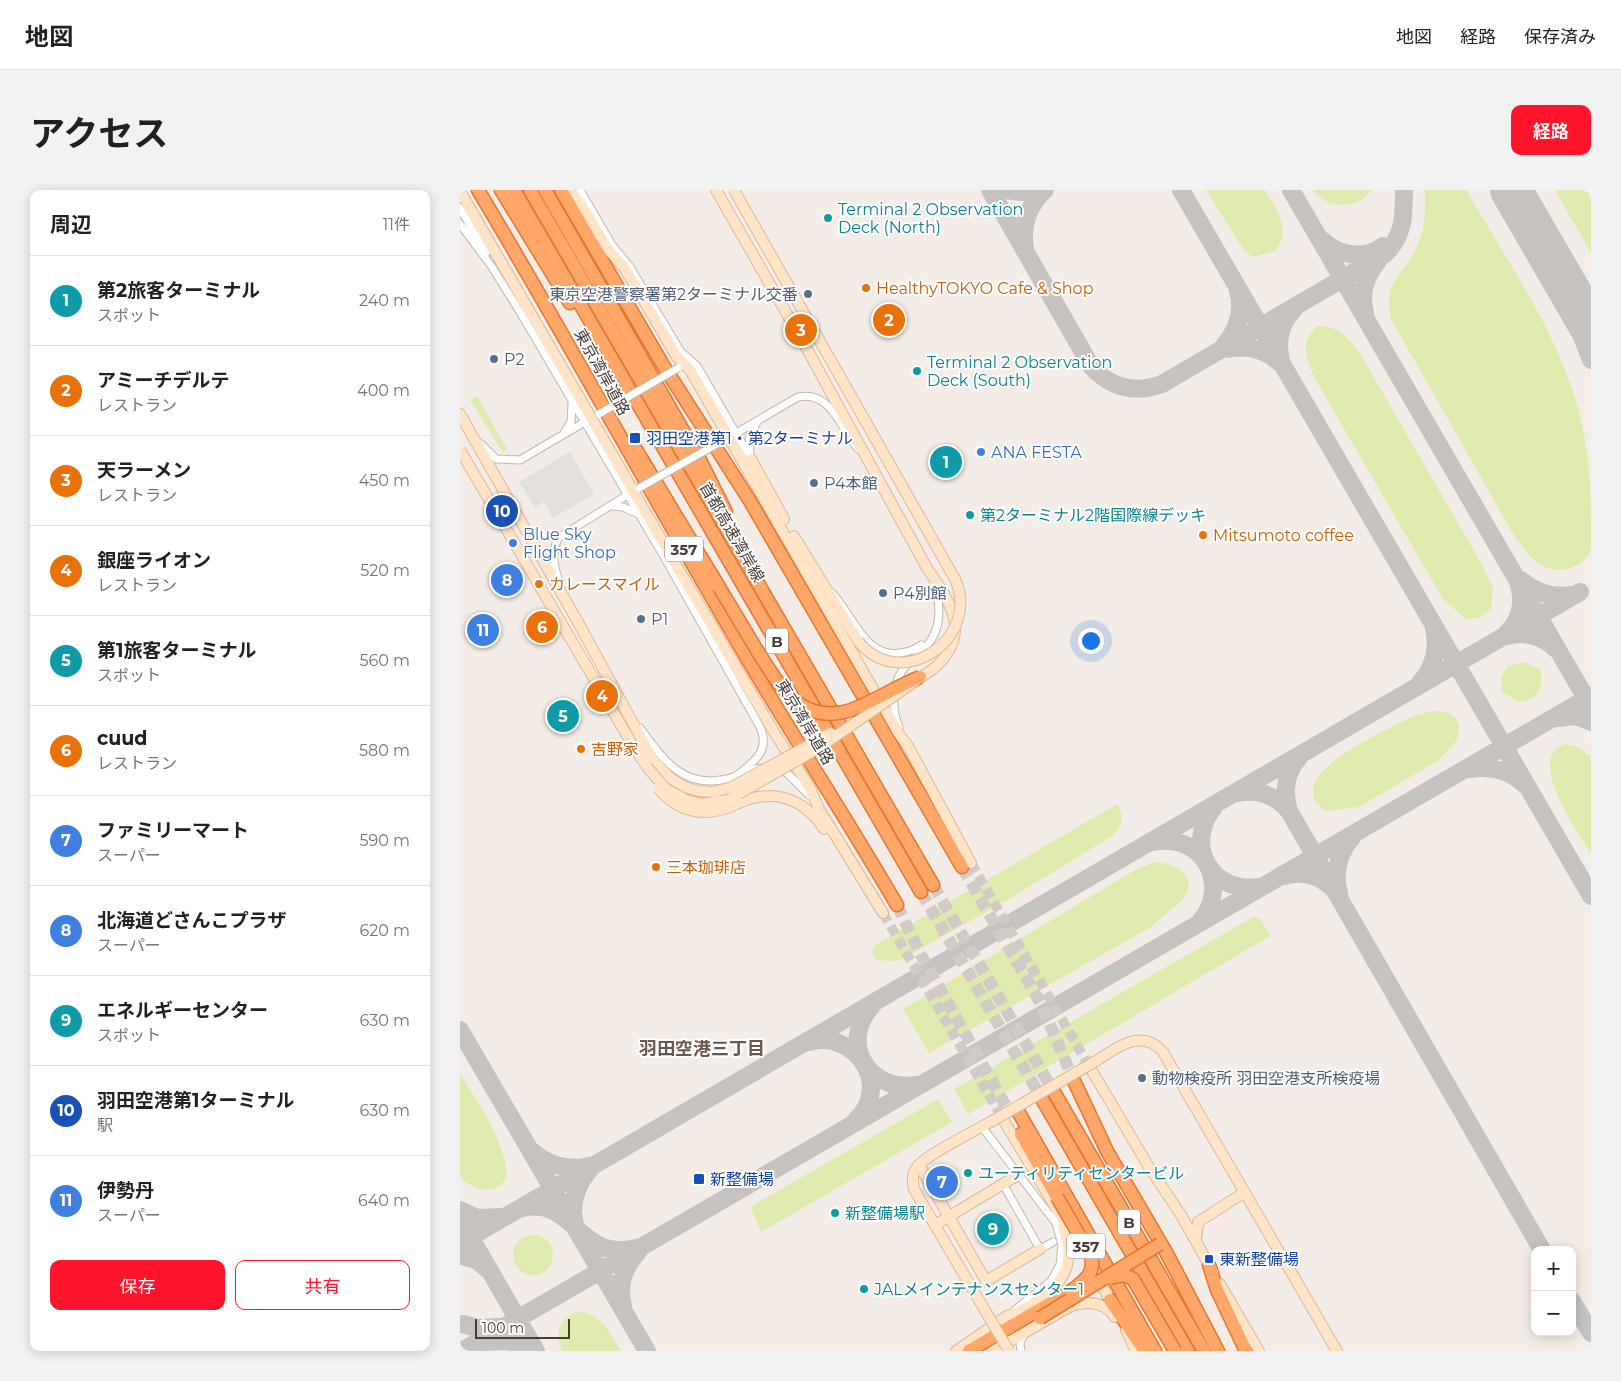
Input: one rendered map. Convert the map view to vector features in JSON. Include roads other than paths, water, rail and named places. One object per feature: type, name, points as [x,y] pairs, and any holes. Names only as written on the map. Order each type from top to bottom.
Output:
[{"type":"highway","name":"東京湾岸道路","points":[[478,190],[531,278],[755,672],[897,905]]},
{"type":"highway","points":[[500,190],[617,378],[631,392]]},
{"type":"highway","name":"首都高速湾岸線","points":[[514,190],[921,892]]},
{"type":"highway","name":"首都高速湾岸線","points":[[530,190],[933,885]]},
{"type":"highway","points":[[545,190],[700,460],[726,513],[782,608],[800,655]]},
{"type":"highway","points":[[561,190],[663,365],[750,502],[966,865]]},
{"type":"highway","points":[[591,386],[617,419],[778,685],[793,700],[808,708],[830,713],[851,710],[920,677]]},
{"type":"highway","points":[[1074,1081],[1106,1151],[1160,1244],[1218,1351]]},
{"type":"highway","name":"B","points":[[1054,1092],[1204,1351]]},
{"type":"highway","name":"B","points":[[1042,1099],[1188,1351]]},
{"type":"highway","points":[[1007,1118],[1155,1351]]},
{"type":"highway","name":"357","points":[[1007,1118],[1089,1252],[1092,1261],[1090,1274],[1071,1291]]},
{"type":"highway","name":"357","points":[[970,1351],[1094,1286],[1160,1244]]},
{"type":"highway","name":"357","points":[[980,1351],[1071,1291],[1152,1245],[1160,1244]]},
{"type":"highway","points":[[1209,1265],[1217,1290],[1246,1351]]},
{"type":"highway","points":[[1094,1286],[1117,1276],[1130,1277],[1175,1351]]},
{"type":"highway","points":[[1110,1300],[1139,1350]]},
{"type":"street","points":[[460,190],[633,492],[774,732],[810,788],[819,809]]},
{"type":"street","points":[[570,190],[582,206],[607,248],[625,269],[682,366],[729,437],[899,734],[908,746]]},
{"type":"street","points":[[580,190],[612,245],[630,267],[681,352],[697,366],[729,437],[751,459],[792,534],[858,641],[871,655],[896,663],[913,661],[933,652],[948,640],[958,622],[961,604],[959,586],[734,190]]},
{"type":"street","points":[[647,767],[659,783],[680,798],[702,804],[720,802],[737,796],[817,749],[854,722],[910,686],[933,669],[946,656],[954,640],[955,626],[948,599],[928,570],[805,344],[716,190]]},
{"type":"street","points":[[460,208],[492,267],[571,398],[592,418]]},
{"type":"street","points":[[460,224],[492,267]]},
{"type":"street","points":[[467,426],[491,456],[496,459],[520,460],[682,366]]},
{"type":"street","points":[[564,596],[553,559],[553,549],[558,538],[633,492],[798,397],[816,397],[828,404],[850,439],[868,462]]},
{"type":"street","points":[[561,436],[571,422],[573,408],[571,398]]},
{"type":"street","points":[[460,414],[564,596],[653,760],[670,778],[684,787],[714,792],[732,788],[854,722]]},
{"type":"street","points":[[751,459],[749,436],[759,419]]},
{"type":"street","points":[[460,450],[656,785],[664,795],[678,807],[715,813],[757,796],[775,795],[790,799],[803,806],[817,819],[857,879],[881,909],[805,788],[788,773],[758,768],[715,781],[693,780],[683,775],[663,759],[629,713]]},
{"type":"street","points":[[633,492],[639,516],[763,732],[764,744],[758,759],[736,776]]},
{"type":"street","points":[[608,507],[623,506],[639,516]]},
{"type":"street","points":[[928,570],[938,600],[939,612],[936,627],[930,641],[902,670],[897,681],[894,709],[908,746],[966,865]]},
{"type":"street","points":[[825,586],[841,601],[864,637],[876,650],[897,654],[916,649],[936,627]]},
{"type":"street","points":[[1009,1351],[912,1183],[919,1165],[982,1127],[1007,1118],[1094,1066],[1130,1041],[1147,1040],[1156,1044],[1166,1057],[1337,1351]]},
{"type":"street","points":[[1094,1066],[1149,1167],[1181,1215],[1259,1351]]},
{"type":"street","points":[[1007,1118],[1059,1215],[1110,1300]]},
{"type":"street","points":[[956,1351],[1007,1316],[1051,1281],[1060,1265],[1062,1256],[1062,1244],[1056,1223],[982,1127]]},
{"type":"street","points":[[919,1165],[986,1281],[1053,1242]]},
{"type":"street","points":[[935,1225],[1018,1175]]},
{"type":"street","points":[[1003,1184],[1040,1249]]},
{"type":"street","points":[[1181,1215],[1192,1218],[1200,1215],[1244,1191]]},
{"type":"street","points":[[1196,1243],[1195,1234],[1198,1222],[1244,1191]]},
{"type":"street","points":[[1007,1316],[1016,1314],[1042,1298],[1053,1290],[1063,1276],[1070,1253],[1067,1237],[1059,1215]]},
{"type":"street","points":[[993,1351],[1071,1306],[1092,1303],[1103,1306],[1111,1312],[1139,1350]]},
{"type":"street","points":[[1020,1351],[1020,1342],[1024,1334]]},
{"type":"tunnel","points":[[971,863],[1092,1071]]},
{"type":"tunnel","points":[[962,867],[1041,1004],[1074,1081]]},
{"type":"tunnel","points":[[933,885],[1054,1092]]},
{"type":"tunnel","points":[[921,892],[1042,1099]]},
{"type":"tunnel","points":[[897,905],[921,955],[1012,1117]]},
{"type":"tunnel","points":[[883,913],[1004,1121]]},
{"type":"place","name":"Terminal 2 Observation Deck (North)","points":[[828,218]]},
{"type":"place","name":"HealthyTOKYO Cafe & Shop","points":[[866,288]]},
{"type":"place","name":"東京空港警察署第2ターミナル交番","points":[[808,294]]},
{"type":"place","name":"アミーチデルテ","points":[[889,320]]},
{"type":"place","name":"天ラーメン","points":[[801,330]]},
{"type":"place","name":"P2","points":[[494,359]]},
{"type":"place","name":"Terminal 2 Observation Deck (South)","points":[[917,371]]},
{"type":"place","name":"羽田空港第1・第2ターミナル","points":[[635,438]]},
{"type":"place","name":"ANA FESTA","points":[[981,452]]},
{"type":"place","name":"第2旅客ターミナル","points":[[946,462]]},
{"type":"place","name":"P4本館","points":[[814,483]]},
{"type":"place","name":"羽田空港第1ターミナル","points":[[502,511]]},
{"type":"place","name":"第2ターミナル2階国際線デッキ","points":[[970,515]]},
{"type":"place","name":"Mitsumoto coffee","points":[[1203,535]]},
{"type":"place","name":"Blue Sky Flight Shop","points":[[513,543]]},
{"type":"place","name":"北海道どさんこプラザ","points":[[507,580]]},
{"type":"place","name":"カレースマイル","points":[[539,584]]},
{"type":"place","name":"P4別館","points":[[883,593]]},
{"type":"place","name":"P1","points":[[641,619]]},
{"type":"place","name":"cuud","points":[[542,627]]},
{"type":"place","name":"伊勢丹","points":[[483,630]]},
{"type":"place","name":"銀座ライオン","points":[[602,696]]},
{"type":"place","name":"第1旅客ターミナル","points":[[563,716]]},
{"type":"place","name":"吉野家","points":[[581,749]]},
{"type":"place","name":"三本珈琲店","points":[[656,867]]},
{"type":"place","name":"動物検疫所 羽田空港支所検疫場","points":[[1142,1078]]},
{"type":"place","name":"ユーティリティセンタービル","points":[[968,1173]]},
{"type":"place","name":"新整備場","points":[[699,1179]]},
{"type":"place","name":"ファミリーマート","points":[[942,1182]]},
{"type":"place","name":"新整備場駅","points":[[835,1213]]},
{"type":"place","name":"エネルギーセンター","points":[[993,1229]]},
{"type":"place","name":"東新整備場","points":[[1209,1259]]},
{"type":"place","name":"JALメインテナンスセンター1","points":[[864,1289]]},
{"type":"district","name":"羽田空港三丁目","points":[[702,1049]]}]
